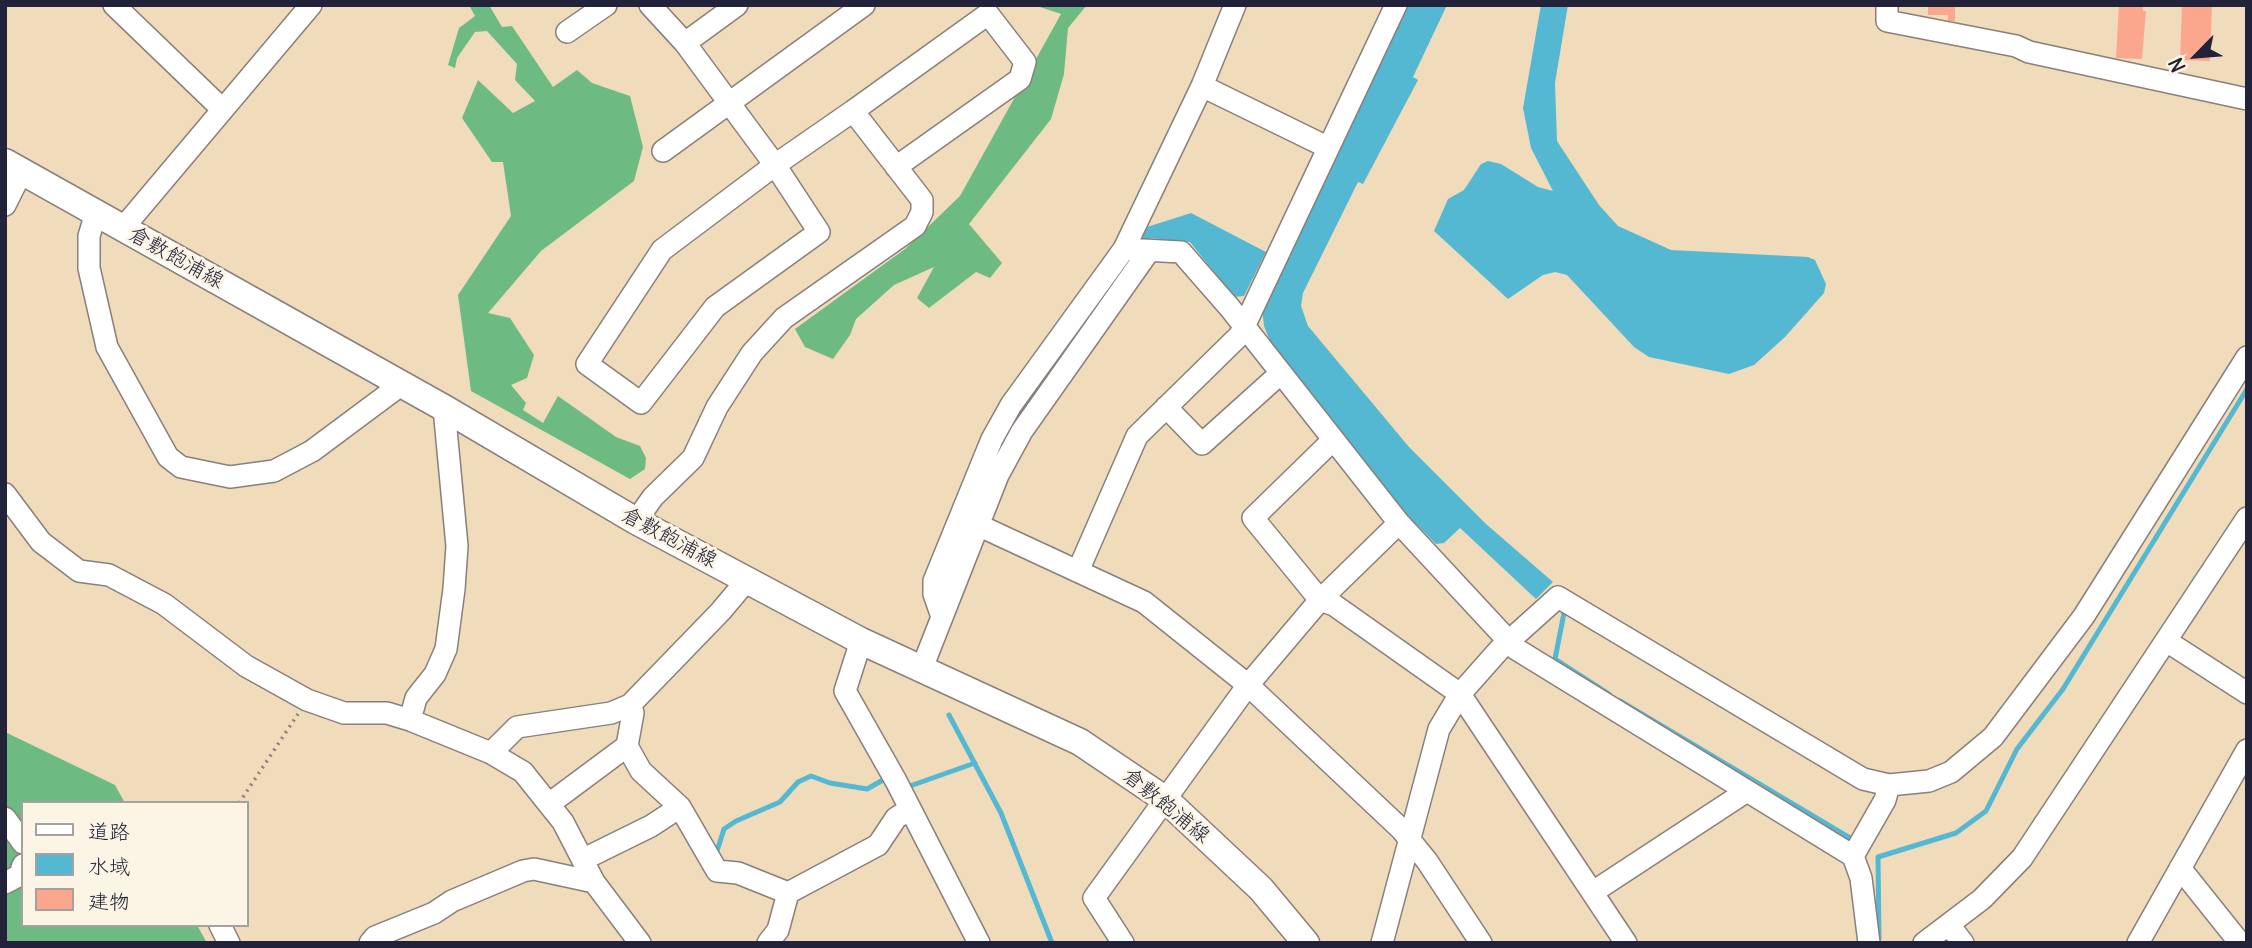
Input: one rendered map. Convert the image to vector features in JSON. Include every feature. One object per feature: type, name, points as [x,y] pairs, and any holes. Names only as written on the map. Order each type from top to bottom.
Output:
[{"type":"main road","name":"倉敷飽浦線","points":[[14,167],[402,384],[636,522],[861,641],[1080,742],[1166,800],[1261,889],[1306,943]]},
{"type":"street","points":[[114,5],[221,108]]},
{"type":"street","points":[[122,228],[311,5]]},
{"type":"street","points":[[567,32],[606,5]]},
{"type":"street","points":[[649,5],[685,43],[775,165],[820,232],[715,307],[641,403],[587,364],[662,250],[775,165],[988,14],[1025,62],[1020,79],[896,167]]},
{"type":"street","points":[[685,43],[737,5]]},
{"type":"street","points":[[663,151],[864,5]]},
{"type":"street","points":[[922,668],[998,475],[1022,431],[1137,250],[1236,5]]},
{"type":"street","points":[[1078,572],[1137,436],[1240,335],[1326,147],[1396,5]]},
{"type":"street","points":[[1887,5],[1887,21],[2016,46],[2029,52],[2247,99]]},
{"type":"street","points":[[1202,86],[1326,147]]},
{"type":"street","points":[[636,522],[653,497],[694,458],[717,407],[752,352],[784,318],[920,219],[922,200],[853,111]]},
{"type":"street","points":[[5,205],[14,167]]},
{"type":"street","points":[[96,213],[89,236],[89,268],[107,347],[168,457],[181,467],[230,477],[274,471],[312,452],[402,384]]},
{"type":"street","points":[[1137,250],[1181,252],[1244,326],[1399,523],[1508,641],[1747,791],[1858,847]]},
{"type":"street","points":[[942,617],[934,594],[934,581],[992,439],[1011,405],[1137,250]]},
{"type":"street","points":[[1382,943],[1439,729],[1460,694],[1508,641],[1551,601],[1863,779],[1889,785],[1929,781],[1951,772],[1993,737],[2084,616],[2247,357]]},
{"type":"street","points":[[1166,407],[1202,444],[1281,373]]},
{"type":"street","points":[[410,720],[416,698],[435,674],[446,649],[454,589],[457,545],[444,408]]},
{"type":"street","points":[[1333,440],[1253,518],[1320,600],[1334,605],[1460,694],[1626,943]]},
{"type":"street","points":[[5,494],[41,542],[79,571],[109,575],[164,604],[246,666],[307,700],[344,713],[387,713],[410,720],[491,753],[523,772],[549,804],[584,859],[594,882],[640,943]]},
{"type":"street","points":[[1924,943],[1982,899],[2022,858],[2168,642],[2247,518]]},
{"type":"street","points":[[1123,943],[1094,898],[1248,685],[1320,600],[1399,523]]},
{"type":"street","points":[[980,526],[1144,602],[1248,685],[1411,841],[1481,943]]},
{"type":"street","points":[[491,753],[516,727],[611,713],[630,705],[721,611],[747,580]]},
{"type":"street","points":[[861,641],[845,691],[911,809],[979,943]]},
{"type":"street","points":[[2168,642],[2247,693]]},
{"type":"street","points":[[630,705],[633,713],[628,746],[641,771],[680,807],[717,871],[738,873],[789,893]]},
{"type":"street","points":[[549,804],[628,746]]},
{"type":"street","points":[[2138,943],[2247,750]]},
{"type":"street","points":[[1869,943],[1858,847],[1889,785]]},
{"type":"street","points":[[1593,891],[1747,791]]},
{"type":"street","points":[[584,859],[651,826],[680,807]]},
{"type":"street","points":[[768,943],[778,930],[789,893],[878,845],[896,818],[911,809]]},
{"type":"street","points":[[5,818],[21,840]]},
{"type":"street","points":[[2180,868],[2240,943]]},
{"type":"street","points":[[370,943],[375,937],[434,913],[452,901],[523,871],[534,869],[594,882]]},
{"type":"street","points":[[1949,925],[1963,943]]},
{"type":"street","points":[[221,927],[229,943]]},
{"type":"path","points":[[240,801],[307,700]]},
{"type":"green space","points":[[469,5],[489,5],[502,27],[512,26],[553,87],[577,70],[592,83],[630,96],[643,147],[634,181],[541,251],[488,313],[510,318],[534,355],[527,378],[511,385],[526,403],[523,410],[543,423],[558,396],[616,437],[640,446],[646,458],[645,469],[630,479],[471,391],[458,295],[511,216],[503,162],[492,162],[462,118],[478,80],[513,113],[535,101],[515,80],[517,64],[487,31],[475,32],[457,58],[455,68],[448,65],[459,28],[475,16]]},
{"type":"green space","points":[[1034,5],[1087,5],[1068,28],[1064,74],[1051,119],[969,224],[1002,263],[990,278],[976,272],[929,308],[917,298],[934,267],[894,285],[856,319],[850,335],[833,359],[805,347],[795,329],[905,249],[960,196],[1061,14]]},
{"type":"green space","points":[[5,732],[115,785],[124,801],[21,801],[21,927],[198,927],[207,943],[5,943]]},
{"type":"water","points":[[1407,5],[1447,5],[1413,77],[1418,80],[1363,184],[1358,182],[1303,293],[1301,306],[1308,326],[1409,447],[1486,524],[1553,582],[1536,599],[1460,528],[1444,543],[1436,544],[1398,506],[1272,346],[1264,326],[1262,307],[1266,297]]},
{"type":"water","points":[[1541,5],[1568,5],[1555,83],[1557,141],[1599,205],[1618,226],[1671,250],[1808,257],[1815,260],[1826,284],[1824,293],[1785,337],[1754,365],[1729,374],[1649,357],[1634,347],[1567,275],[1555,272],[1543,275],[1508,299],[1434,231],[1448,199],[1464,190],[1481,164],[1488,161],[1501,164],[1538,187],[1553,191],[1531,148],[1523,108]]},
{"type":"water","points":[[1191,213],[1266,252],[1244,296],[1234,297],[1190,242],[1139,239],[1147,227]]},
{"type":"building","points":[[1928,5],[1955,5],[1955,21],[1948,21],[1948,15],[1928,15]]},
{"type":"building","points":[[2119,5],[2143,5],[2143,11],[2146,11],[2142,59],[2116,58]]},
{"type":"building","points":[[2182,5],[2212,5],[2210,61],[2180,60]]},
{"type":"waterway","points":[[1115,280],[1134,254]]},
{"type":"waterway","points":[[1015,424],[1053,369]]},
{"type":"waterway","points":[[1879,938],[1878,857],[1956,833],[1986,811],[2017,749],[2063,689],[2247,389]]},
{"type":"waterway","points":[[996,457],[1008,435]]},
{"type":"waterway","points":[[1564,613],[1555,659],[1609,694]]},
{"type":"waterway","points":[[1620,701],[1855,841]]},
{"type":"waterway","points":[[949,715],[1001,813],[1052,943]]},
{"type":"waterway","points":[[910,786],[975,763]]},
{"type":"waterway","points":[[717,851],[724,829],[780,802],[798,782],[811,776],[830,783],[867,789],[883,780]]}]
